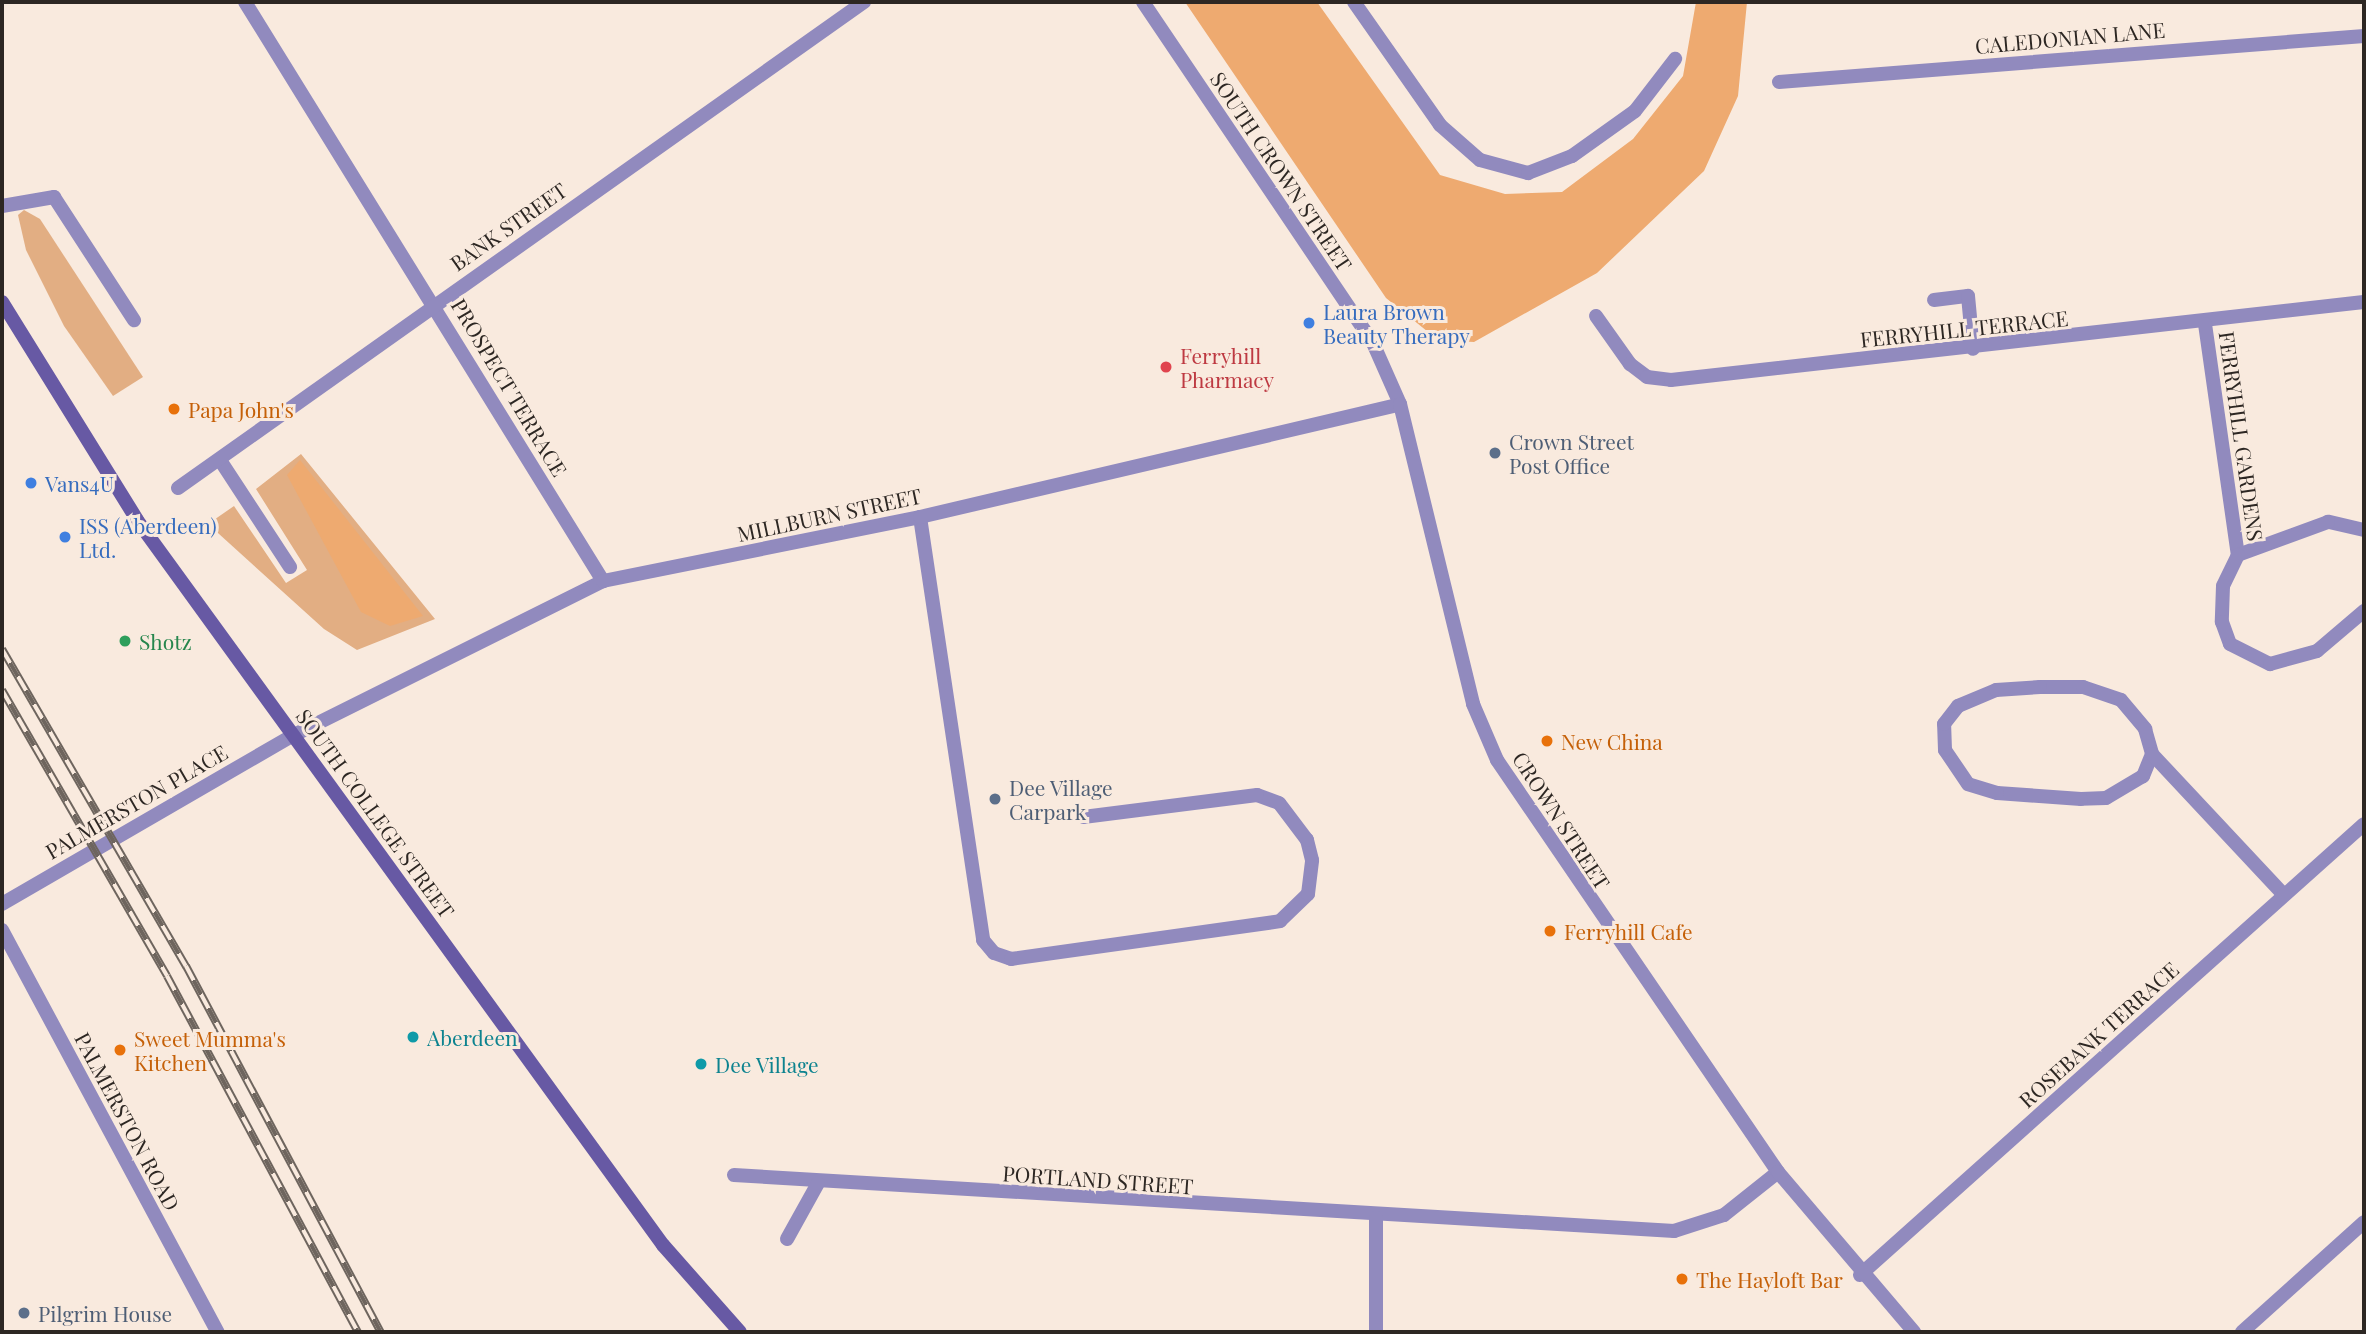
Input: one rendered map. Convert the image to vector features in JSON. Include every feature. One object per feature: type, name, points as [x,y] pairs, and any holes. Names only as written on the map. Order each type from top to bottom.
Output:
[{"type":"main road","name":"SOUTH COLLEGE STREET","points":[[2,302],[137,520],[663,1245],[740,1332]]},
{"type":"street","name":"PROSPECT TERRACE","points":[[245,2],[435,303],[603,581]]},
{"type":"street","name":"BANK STREET","points":[[178,488],[435,303],[864,2]]},
{"type":"street","name":"SOUTH CROWN STREET","points":[[1143,2],[1373,343],[1400,404]]},
{"type":"street","points":[[1354,2],[1440,125],[1480,160],[1528,173],[1572,156],[1635,111],[1675,59]]},
{"type":"street","name":"CALEDONIAN LANE","points":[[1779,82],[2364,36]]},
{"type":"street","points":[[2,206],[54,197],[134,320]]},
{"type":"street","points":[[1934,300],[1968,296],[1973,349]]},
{"type":"street","name":"FERRYHILL TERRACE","points":[[1596,316],[1630,364],[1647,377],[1671,380],[2205,324],[2364,302]]},
{"type":"street","name":"FERRYHILL GARDENS","points":[[2205,324],[2238,555],[2223,586],[2222,622],[2230,644],[2252,659],[2294,662],[2336,638],[2364,611]]},
{"type":"street","name":"MILLBURN STREET","points":[[292,736],[603,581],[920,517],[1400,404]]},
{"type":"street","name":"CROWN STREET","points":[[1400,404],[1473,704],[1497,760],[1778,1172],[1860,1275],[1914,1332]]},
{"type":"street","points":[[220,460],[290,567]]},
{"type":"street","points":[[920,517],[983,940],[994,953],[1011,959],[1280,921],[1308,894],[1312,860],[1307,840],[1279,803],[1257,795],[1083,817]]},
{"type":"street","name":"FERRYHILL GARDENS","points":[[2238,555],[2328,522],[2364,530]]},
{"type":"street","points":[[2152,754],[2143,776],[2106,797],[1997,793],[1968,784],[1945,750],[1944,724],[1958,706],[1996,690],[2083,687],[2121,700],[2145,729],[2152,754],[2284,895]]},
{"type":"street","name":"PALMERSTON PLACE","points":[[2,904],[292,736]]},
{"type":"street","name":"ROSEBANK TERRACE","points":[[1860,1275],[2364,824]]},
{"type":"street","name":"PALMERSTON ROAD","points":[[2,930],[218,1332]]},
{"type":"street","name":"PORTLAND STREET","points":[[734,1175],[818,1183],[1376,1218],[1674,1231],[1724,1215],[1778,1172]]},
{"type":"street","points":[[787,1238],[818,1183]]},
{"type":"street","points":[[1376,1218],[1376,1332]]},
{"type":"street","points":[[2242,1332],[2364,1222]]},
{"type":"shaded area","points":[[1185,2],[1317,2],[1440,175],[1505,194],[1562,192],[1633,139],[1683,76],[1696,2],[1747,2],[1738,96],[1704,171],[1597,273],[1474,342],[1438,340],[1386,298]]},
{"type":"shaded area","points":[[24,210],[40,219],[143,377],[113,396],[64,326],[26,250],[18,215]]},
{"type":"shaded area","points":[[301,454],[435,619],[357,650],[324,629],[208,524],[234,506],[286,583],[307,570],[256,489]]},
{"type":"shaded area","points":[[300,460],[423,616],[390,626],[361,612],[287,475]]},
{"type":"railway","points":[[2,649],[186,966],[381,1332]]},
{"type":"railway","points":[[2,690],[167,976],[358,1332]]},
{"type":"place","name":"Laura Brown Beauty Therapy","points":[[1309,323]]},
{"type":"place","name":"Ferryhill Pharmacy","points":[[1166,367]]},
{"type":"place","name":"Papa John's","points":[[174,409]]},
{"type":"place","name":"Crown Street Post Office","points":[[1495,453]]},
{"type":"place","name":"Vans4U","points":[[31,483]]},
{"type":"place","name":"ISS (Aberdeen) Ltd.","points":[[65,537]]},
{"type":"place","name":"Shotz","points":[[125,641]]},
{"type":"place","name":"New China","points":[[1547,741]]},
{"type":"place","name":"Dee Village Carpark","points":[[995,799]]},
{"type":"place","name":"Ferryhill Cafe","points":[[1550,931]]},
{"type":"place","name":"Aberdeen","points":[[413,1037]]},
{"type":"place","name":"Sweet Mumma's Kitchen","points":[[120,1050]]},
{"type":"place","name":"Dee Village","points":[[701,1064]]},
{"type":"place","name":"The Hayloft Bar","points":[[1682,1279]]},
{"type":"place","name":"Pilgrim House","points":[[24,1313]]}]
